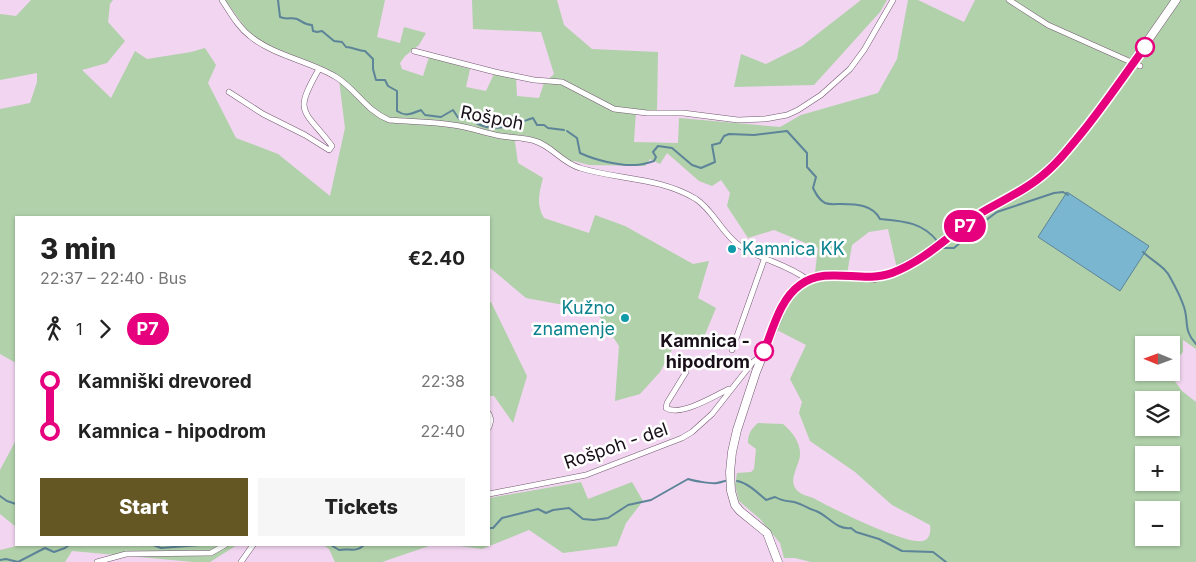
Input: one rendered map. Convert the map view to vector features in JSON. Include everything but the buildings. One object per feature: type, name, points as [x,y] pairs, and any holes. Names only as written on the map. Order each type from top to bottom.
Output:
[{"type":"street","name":"Rošpoh","points":[[222,0],[249,36],[336,77],[369,109],[379,116],[389,120],[453,125],[503,137],[524,138],[544,145],[569,164],[579,168],[627,178],[649,180],[681,192],[703,204],[740,246],[794,270],[808,280]]},
{"type":"street","points":[[414,51],[495,72],[534,80],[562,82],[614,109],[646,113],[682,112],[730,119],[765,120],[787,115],[798,110],[821,95],[850,69],[864,50],[893,0]]},
{"type":"street","points":[[1009,0],[1048,25],[1136,65]]},
{"type":"street","points":[[778,562],[767,534],[735,505],[730,487],[730,472],[737,430],[762,356],[783,305],[793,290],[817,276],[838,275],[875,278],[905,267],[942,245],[977,216],[1038,180],[1053,165],[1136,65],[1176,0]]},
{"type":"street","points":[[229,92],[263,114],[305,135],[329,150],[332,146],[306,114],[303,105],[305,94],[319,69]]},
{"type":"street","points":[[732,350],[765,257]]},
{"type":"street","name":"Rošpoh - del","points":[[490,494],[586,475],[672,443],[692,432],[712,414],[753,362],[762,356]]},
{"type":"street","name":"Rošpoh - del","points":[[686,372],[667,403],[666,408],[669,410],[685,409],[731,388]]},
{"type":"street","points":[[97,562],[126,554],[211,553],[223,546]]},
{"type":"street","points":[[241,562],[252,546]]},
{"type":"green space","points":[[31,0],[113,0],[110,4],[108,22],[125,41],[107,63],[82,70],[111,98],[135,51],[147,59],[205,48],[216,65],[208,83],[236,138],[278,154],[330,196],[345,128],[339,80],[252,37],[225,0],[385,0],[377,37],[400,43],[404,27],[426,33],[419,45],[405,56],[400,63],[402,69],[423,76],[429,57],[470,69],[466,87],[486,91],[494,74],[516,78],[517,96],[539,98],[544,83],[554,74],[541,32],[473,29],[472,0],[557,0],[564,25],[592,49],[658,52],[657,111],[636,111],[634,142],[678,143],[679,118],[780,127],[801,115],[878,93],[897,59],[908,0],[918,0],[964,22],[975,0],[1196,0],[1196,349],[1183,340],[1183,352],[1180,356],[1180,336],[1135,336],[1135,381],[1175,381],[1182,391],[1196,402],[1196,562],[811,562],[795,558],[784,558],[780,543],[760,519],[739,501],[735,485],[737,473],[751,472],[754,469],[756,449],[748,443],[748,440],[750,432],[758,423],[783,424],[794,437],[800,449],[800,458],[793,483],[800,493],[868,525],[914,541],[923,541],[929,537],[930,525],[892,505],[855,472],[810,441],[799,413],[802,402],[790,379],[806,345],[775,329],[783,306],[796,292],[814,281],[818,248],[774,230],[748,238],[727,206],[730,193],[721,180],[712,186],[699,181],[667,153],[660,164],[650,159],[645,166],[589,165],[574,161],[570,162],[537,139],[514,135],[518,163],[543,178],[539,194],[539,204],[544,218],[589,233],[595,215],[625,226],[693,264],[709,261],[698,298],[716,308],[699,349],[676,342],[660,372],[640,394],[615,401],[619,346],[596,311],[526,298],[490,268],[490,216],[15,216],[15,362],[0,354],[0,109],[30,103],[37,82],[37,73],[0,80],[0,14],[16,16]],"holes":[[[888,229],[898,273],[869,282],[846,280],[852,245],[869,232]]]},
{"type":"green space","points":[[861,0],[887,0],[880,12],[814,85],[734,87],[741,54],[766,64],[802,46]]},
{"type":"green space","points":[[490,302],[527,376],[513,423],[494,396],[490,396]]},
{"type":"green space","points":[[15,442],[15,526],[0,514],[0,470]]},
{"type":"green space","points":[[581,482],[588,499],[632,482],[643,501],[626,523],[617,546],[563,553],[529,530],[490,546],[490,498]]},
{"type":"green space","points":[[16,546],[235,546],[210,562],[72,551],[65,562],[0,562],[0,550]]},
{"type":"green space","points":[[324,546],[429,546],[382,562],[335,562],[329,549]]},
{"type":"green space","points":[[460,546],[489,546],[482,549]]},
{"type":"water","points":[[1067,192],[1149,246],[1120,291],[1038,237]]},
{"type":"waterway","points":[[278,0],[280,17],[297,19],[305,24],[312,25],[313,31],[322,31],[334,41],[342,42],[346,47],[365,51],[373,59],[376,80],[385,80],[388,86],[397,91],[397,111],[400,113],[409,114],[421,110],[425,115],[441,117],[453,110],[459,119],[468,119],[485,127],[492,128],[506,127],[533,118],[537,125],[564,130]]},
{"type":"waterway","points":[[567,131],[577,138],[580,153],[600,160],[622,165],[644,164],[654,161],[656,157],[653,152],[658,146],[672,148],[692,165],[701,168],[715,162],[712,145],[720,143],[724,136],[729,134],[754,135],[787,131],[807,153],[807,167],[816,177],[813,188],[823,202],[864,206],[877,214],[880,219],[919,226],[938,242]]},
{"type":"waterway","points":[[942,248],[954,248],[970,232],[997,212],[1054,193],[1063,192],[1068,195]]},
{"type":"waterway","points":[[1143,252],[1169,275],[1184,307],[1189,334],[1196,344]]},
{"type":"waterway","points":[[490,528],[493,528],[502,518],[538,509],[546,513],[569,508],[583,519],[608,518],[628,505],[651,500],[688,479],[715,483],[729,480]]},
{"type":"waterway","points":[[737,481],[749,486],[766,500],[775,497],[797,503],[821,513],[841,527],[851,528],[856,532],[879,539],[902,551],[933,552],[946,562]]},
{"type":"waterway","points":[[0,496],[15,504]]},
{"type":"waterway","points":[[0,560],[6,559],[18,562],[45,548],[54,552],[68,546]]},
{"type":"waterway","points":[[156,546],[161,548],[187,546]]},
{"type":"waterway","points":[[333,546],[339,550],[355,550],[362,546]]},
{"type":"bus line","name":"P7","points":[[764,351],[783,305],[793,290],[800,284],[817,276],[838,275],[875,278],[892,273],[912,264],[945,242],[977,216],[1038,180],[1072,145],[1145,47]]},
{"type":"place","name":"Kamnica KK","points":[[732,249]]},
{"type":"place","name":"Kužno znamenje","points":[[625,318]]},
{"type":"place","name":"Kamnica - hipodrom","points":[[764,351]]}]
